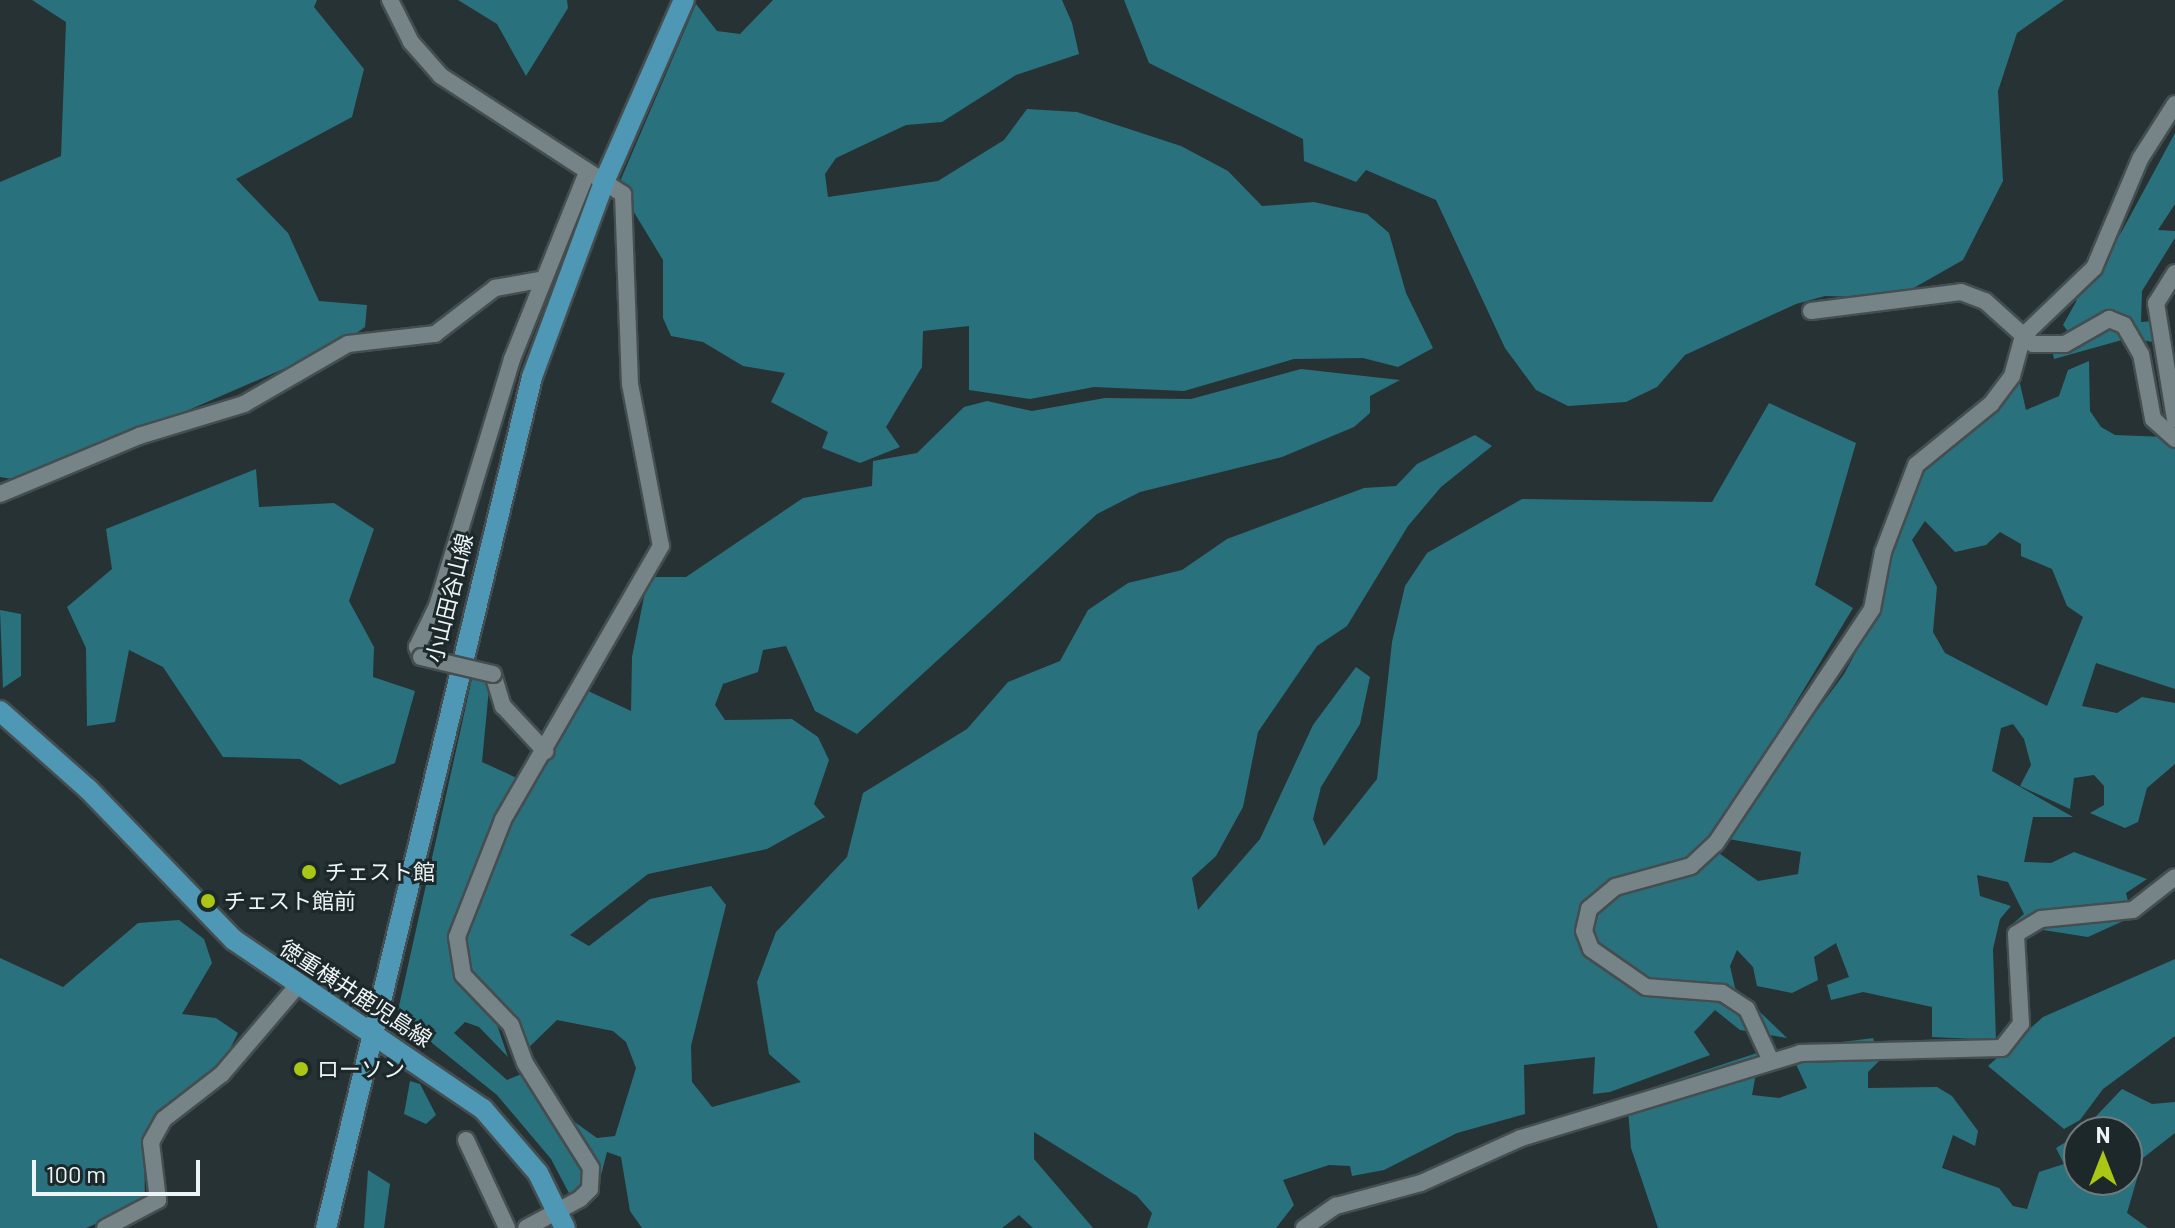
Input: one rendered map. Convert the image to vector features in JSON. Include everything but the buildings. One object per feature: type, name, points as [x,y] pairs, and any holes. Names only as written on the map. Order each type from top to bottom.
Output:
[{"type":"main road","name":"小山田谷山線","points":[[326,1228],[370,1031],[507,464],[596,177],[684,0]]},
{"type":"main road","name":"徳重横井鹿児島線","points":[[0,711],[88,789],[234,940],[483,1109],[523,1153],[562,1220]]},
{"type":"street","points":[[390,0],[411,42],[441,76],[623,194],[630,384],[661,546],[618,609],[545,751],[503,820],[457,946],[463,975],[511,1025],[525,1063],[591,1168],[590,1189],[562,1220],[526,1228]]},
{"type":"street","points":[[1771,1061],[1747,1009],[1722,993],[1646,987],[1591,949],[1584,931],[1589,909],[1615,887],[1691,866],[1716,843],[1872,609],[1883,552],[1916,465],[1991,404],[2012,376],[2023,336],[2094,268],[2140,159],[2175,104]]},
{"type":"street","points":[[545,751],[503,706],[493,674],[421,657],[417,647],[437,606],[540,280],[596,177]]},
{"type":"street","points":[[2175,273],[2156,303],[2175,419]]},
{"type":"street","points":[[0,494],[139,436],[244,404],[348,344],[435,334],[495,288],[540,280]]},
{"type":"street","points":[[1811,311],[1961,292],[1985,301],[2033,344],[2065,344],[2109,319],[2124,325],[2148,375],[2153,419],[2175,439]]},
{"type":"street","points":[[1304,1228],[1336,1206],[1421,1183],[1497,1146],[1771,1061],[1832,1047],[2002,1048],[2021,1024],[2016,934],[2041,919],[2133,910],[2175,877]]},
{"type":"street","points":[[105,1228],[158,1200],[151,1142],[164,1119],[222,1074],[298,985]]},
{"type":"street","points":[[466,1140],[507,1228]]},
{"type":"shaded area","points":[[32,0],[317,0],[314,7],[364,69],[352,117],[236,179],[288,233],[319,301],[367,305],[365,327],[341,344],[25,481],[0,477],[0,182],[61,156],[66,22]]},
{"type":"shaded area","points":[[458,0],[567,0],[568,8],[526,76],[497,24]]},
{"type":"shaded area","points":[[773,0],[1062,0],[1072,23],[1079,54],[1016,75],[942,122],[906,125],[836,158],[825,174],[828,197],[938,181],[1004,140],[1027,109],[1077,112],[1181,146],[1228,171],[1262,206],[1314,202],[1367,214],[1389,233],[1406,293],[1433,348],[1398,367],[1363,358],[1294,359],[1184,391],[1094,387],[1030,399],[969,390],[969,326],[923,331],[922,367],[886,427],[900,447],[860,463],[822,448],[828,432],[771,402],[785,373],[743,366],[703,342],[671,336],[663,318],[663,260],[618,186],[696,4],[717,31],[740,34]]},
{"type":"shaded area","points":[[1124,0],[2064,0],[2017,33],[1998,91],[2003,181],[1963,260],[1896,298],[1825,296],[1796,304],[1685,355],[1657,387],[1626,402],[1568,406],[1536,390],[1505,348],[1436,200],[1366,170],[1356,182],[1304,161],[1303,139],[1149,63]]},
{"type":"shaded area","points":[[2175,133],[2175,204],[2158,230],[2175,231],[2175,238],[2142,291],[2141,322],[2154,321],[2162,397],[2153,342],[2129,338],[2054,359],[2052,348],[2070,334],[2063,325],[2077,300],[2062,305],[2087,284],[2122,231]]},
{"type":"shaded area","points":[[2012,349],[2026,410],[2059,396],[2068,370],[2089,361],[2090,411],[2101,427],[2115,435],[2165,437],[2175,446],[2175,689],[2096,663],[2082,706],[2117,713],[2142,697],[2175,703],[2175,764],[2147,788],[2138,822],[2125,828],[2090,813],[2104,805],[2104,786],[2094,775],[2074,778],[2070,809],[2020,786],[2031,765],[2024,739],[2013,724],[2001,728],[1992,771],[2073,817],[2033,817],[2024,862],[2051,863],[2074,852],[2147,879],[2126,893],[2132,917],[2088,937],[2043,930],[2024,937],[2029,1004],[2011,1005],[2009,927],[2024,914],[2008,882],[1977,875],[1980,896],[2011,906],[2000,919],[1993,949],[1996,1040],[1932,1037],[1932,1007],[1863,992],[1831,1000],[1827,985],[1849,977],[1836,943],[1814,957],[1818,980],[1792,993],[1757,986],[1753,967],[1737,950],[1730,966],[1735,988],[1787,1038],[1740,1030],[1715,1010],[1694,1032],[1710,1055],[1610,1092],[1593,1094],[1595,1057],[1524,1065],[1525,1114],[1457,1133],[1384,1170],[1352,1176],[1350,1166],[1329,1165],[1283,1180],[1294,1205],[1276,1228],[1147,1228],[1152,1213],[1137,1196],[1034,1132],[1034,1159],[1093,1228],[1033,1228],[1019,1215],[1002,1228],[642,1228],[630,1211],[621,1157],[607,1152],[599,1183],[555,1108],[597,1138],[615,1136],[636,1068],[626,1042],[613,1031],[557,1020],[520,1056],[494,1016],[508,1057],[479,1027],[465,1022],[454,1033],[507,1080],[524,1073],[582,1162],[586,1179],[571,1197],[551,1159],[497,1095],[397,1015],[473,674],[490,678],[482,762],[530,784],[586,690],[631,711],[632,657],[648,577],[686,577],[803,498],[872,486],[873,461],[917,453],[964,407],[987,401],[1032,411],[1105,398],[1191,399],[1301,369],[1400,380],[1370,396],[1370,413],[1354,427],[1282,457],[1140,492],[1097,514],[857,734],[815,711],[786,646],[763,650],[758,672],[723,684],[715,705],[725,720],[792,719],[818,737],[829,760],[814,804],[825,817],[767,849],[648,874],[570,935],[589,946],[650,899],[711,886],[726,905],[691,1046],[692,1082],[712,1107],[801,1082],[769,1054],[757,982],[776,932],[847,857],[863,793],[967,729],[1008,682],[1060,661],[1088,610],[1128,583],[1182,570],[1227,539],[1364,488],[1396,486],[1417,464],[1475,435],[1492,446],[1441,487],[1408,526],[1347,626],[1317,646],[1258,732],[1243,807],[1216,856],[1192,878],[1198,910],[1260,839],[1313,725],[1356,667],[1370,677],[1360,724],[1321,787],[1313,819],[1324,846],[1377,779],[1392,642],[1405,586],[1427,553],[1522,499],[1712,502],[1769,403],[1856,443],[1815,585],[1853,608],[1709,846],[1758,881],[1798,874],[1801,852],[1723,838],[1844,674],[1875,617],[1882,563],[1915,478],[1998,405]],"holes":[[[1925,521],[1955,552],[1986,545],[2000,532],[2021,544],[2021,556],[2052,569],[2067,606],[2083,617],[2047,706],[1945,653],[1933,632],[1937,587],[1912,540]]]},
{"type":"shaded area","points":[[256,469],[259,507],[334,503],[374,529],[349,601],[374,647],[373,677],[415,691],[395,763],[340,785],[300,759],[223,757],[163,667],[129,650],[115,722],[87,726],[86,648],[67,607],[112,569],[106,529]]},
{"type":"shaded area","points":[[0,610],[21,614],[21,676],[3,688]]},
{"type":"shaded area","points":[[179,920],[204,939],[212,963],[182,1014],[216,1018],[238,1033],[222,1065],[153,1118],[144,1138],[145,1203],[86,1228],[0,1228],[0,958],[63,987],[138,923]]},
{"type":"shaded area","points":[[2175,959],[2175,1036],[2103,1089],[2083,1116],[2063,1116],[2063,1128],[1988,1066],[2043,1017]]},
{"type":"shaded area","points":[[1873,1038],[1880,1060],[1868,1072],[1868,1088],[1937,1087],[1952,1096],[1978,1131],[1975,1146],[1953,1135],[1942,1168],[1999,1188],[2013,1206],[2027,1209],[2039,1172],[2063,1164],[2063,1196],[2132,1196],[2127,1213],[2148,1228],[1658,1228],[1631,1148],[1627,1096],[1760,1052],[1752,1095],[1779,1098],[1807,1088],[1789,1049]]},
{"type":"shaded area","points":[[410,1081],[420,1084],[436,1115],[426,1124],[404,1114]]},
{"type":"shaded area","points":[[2122,1089],[2152,1104],[2175,1102],[2175,1133],[2143,1158],[2143,1116],[2096,1116]]},
{"type":"shaded area","points":[[2063,1144],[2063,1162],[2056,1148]]},
{"type":"shaded area","points":[[368,1170],[390,1184],[384,1228],[364,1228]]},
{"type":"place","name":"チェスト館","points":[[309,872]]},
{"type":"place","name":"チェスト館前","points":[[208,901]]},
{"type":"place","name":"ローソン","points":[[301,1069]]}]
